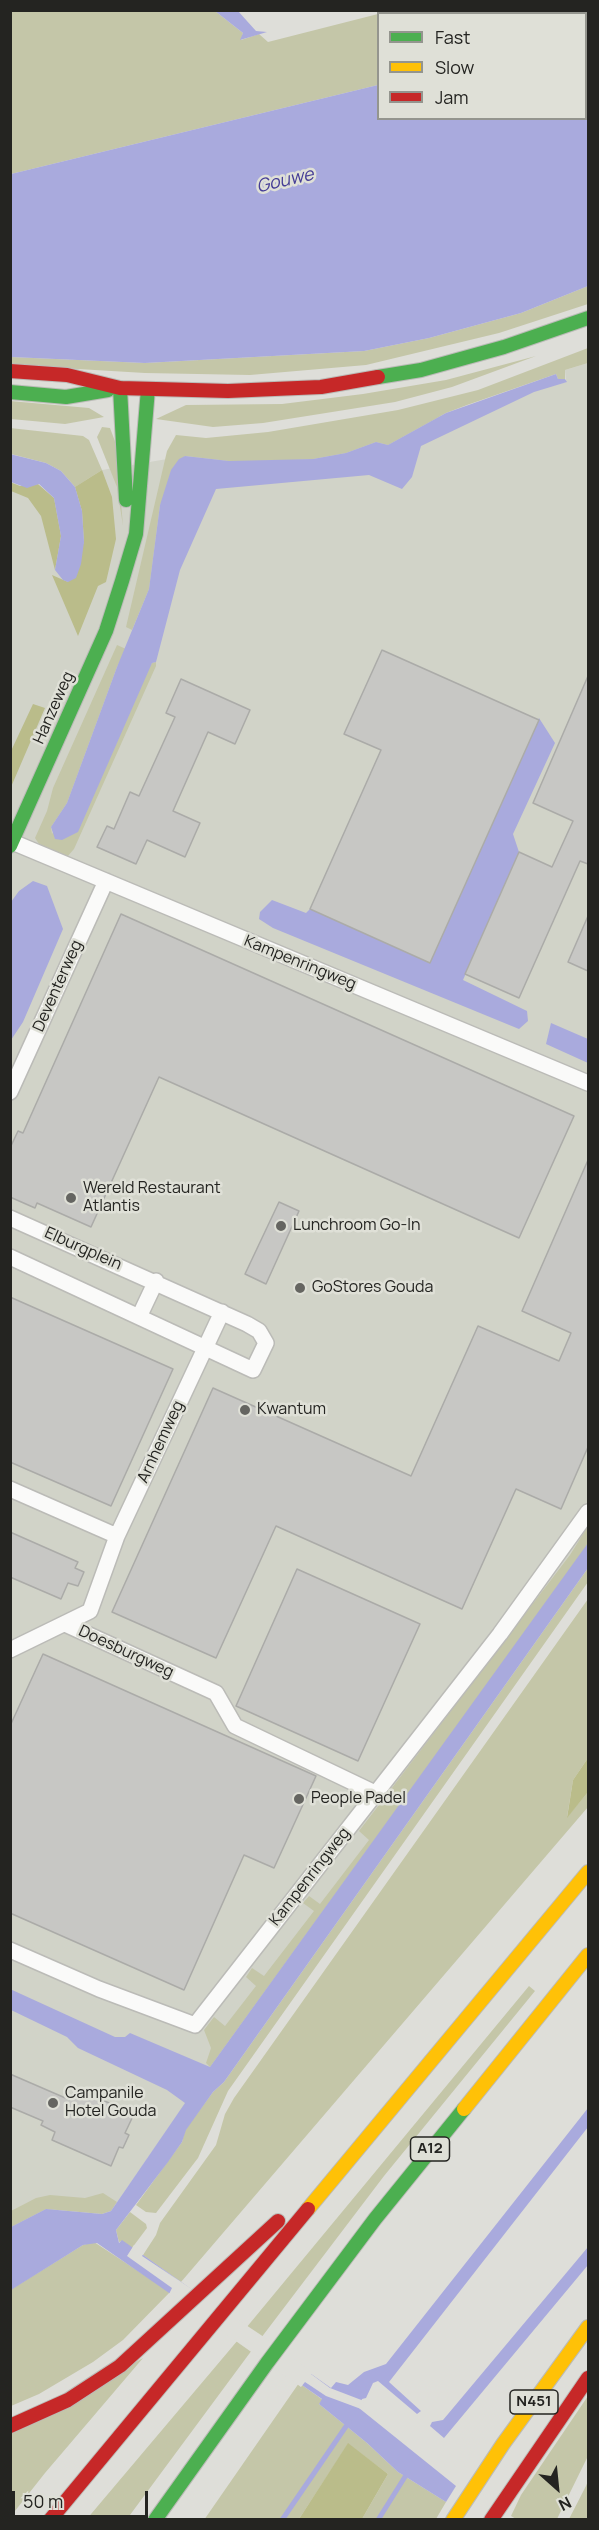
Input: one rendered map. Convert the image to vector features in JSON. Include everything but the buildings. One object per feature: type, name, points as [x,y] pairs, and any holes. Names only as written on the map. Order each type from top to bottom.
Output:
[{"type":"main road","points":[[10,392],[66,397],[120,388],[261,390],[347,383],[421,370],[468,358],[588,318]]},
{"type":"main road","points":[[10,371],[67,375],[120,388]]},
{"type":"main road","name":"Hanzeweg","points":[[120,388],[127,528],[122,581]]},
{"type":"main road","name":"Hanzeweg","points":[[11,843],[106,631],[122,581],[136,534],[148,389]]},
{"type":"main road","points":[[50,2520],[588,1872]]},
{"type":"main road","name":"A12","points":[[155,2520],[278,2347],[400,2187],[588,1955]]},
{"type":"main road","points":[[10,2426],[53,2408],[107,2376],[361,2145]]},
{"type":"main road","name":"N451","points":[[453,2520],[480,2478],[588,2327]]},
{"type":"main road","name":"N451","points":[[491,2520],[588,2378]]},
{"type":"street","name":"Kampenringweg","points":[[11,843],[529,1056],[588,1083]]},
{"type":"street","name":"Deventerweg","points":[[10,1092],[106,881]]},
{"type":"street","name":"Elburgplein","points":[[10,1218],[222,1312],[259,1331],[266,1343],[253,1370],[10,1257]]},
{"type":"street","points":[[139,1317],[156,1281]]},
{"type":"street","points":[[205,1348],[222,1312]]},
{"type":"street","name":"Arnhemweg","points":[[117,1536],[205,1348]]},
{"type":"street","points":[[10,1489],[117,1536]]},
{"type":"street","name":"Kampenringweg","points":[[10,1950],[99,1989],[195,2025],[506,1626],[588,1512]]},
{"type":"street","name":"Doesburgweg","points":[[64,1624],[90,1611],[117,1536]]},
{"type":"street","points":[[10,1650],[64,1624]]},
{"type":"street","name":"Doesburgweg","points":[[64,1624],[216,1693],[235,1726],[375,1793]]},
{"type":"shaded area","points":[[588,363],[588,1550],[186,2103],[111,2211],[55,2209],[11,2227],[10,482],[54,498],[102,470],[185,456],[274,461],[566,382],[565,370]]},
{"type":"green space","points":[[393,10],[588,11],[588,34],[587,12],[387,12]]},
{"type":"green space","points":[[10,11],[215,11],[243,33],[241,40],[259,34],[268,42],[377,14],[377,85],[11,174]]},
{"type":"green space","points":[[588,286],[588,304],[499,333],[366,365],[250,375],[145,373],[11,365],[11,357],[145,363],[364,351],[429,338],[521,313]]},
{"type":"green space","points":[[588,348],[588,363],[565,370],[565,379],[558,379],[556,374],[467,405],[446,413],[388,445],[376,442],[346,453],[313,459],[229,461],[185,456],[160,505],[149,589],[132,630],[126,627],[167,451],[176,435],[206,438],[268,432],[398,410],[478,390]]},
{"type":"green space","points":[[536,356],[452,387],[395,402],[263,423],[213,427],[156,419],[186,405],[282,404],[363,394],[446,380]]},
{"type":"green space","points":[[10,401],[89,408],[104,417],[65,424],[11,419]]},
{"type":"green space","points":[[102,427],[110,428],[116,444],[123,526],[117,487],[97,437]]},
{"type":"green space","points":[[10,428],[83,436],[89,440],[102,470],[75,487],[61,471],[46,463],[11,454]]},
{"type":"green space","points":[[102,470],[112,497],[116,539],[106,582],[98,586],[78,636],[52,575],[68,582],[84,542],[82,511],[75,487]]},
{"type":"green space","points":[[10,482],[20,486],[38,484],[54,498],[61,536],[55,570],[41,516],[28,498],[11,491]]},
{"type":"green space","points":[[117,645],[126,649],[117,667],[67,803],[51,827],[52,834],[152,663],[156,662],[156,666],[74,849],[67,857],[41,847],[35,838],[47,811],[53,788]]},
{"type":"green space","points":[[33,704],[45,708],[11,787],[11,751]]},
{"type":"green space","points":[[588,1526],[588,1543],[577,1560],[210,2067],[206,2063],[211,2048],[204,2030],[214,2017],[225,2026],[256,1986],[246,1977],[252,1968],[264,1976],[314,1911],[303,1903],[309,1896],[320,1904],[369,1840],[359,1831],[570,1555]]},
{"type":"green space","points":[[588,1568],[588,1582],[228,2091],[198,2158],[156,2213],[146,2212],[136,2205],[182,2142],[185,2130],[213,2092],[224,2082]]},
{"type":"green space","points":[[588,1599],[588,1758],[573,1780],[567,1817],[588,1792],[588,1807],[181,2282],[143,2255],[156,2235],[160,2223],[216,2145],[225,2114],[234,2098]]},
{"type":"green space","points":[[588,1758],[588,1792],[567,1818],[573,1780]]},
{"type":"green space","points":[[529,1986],[535,1991],[384,2176],[261,2338],[246,2328]]},
{"type":"green space","points":[[103,2193],[117,2202],[111,2211],[102,2214],[46,2209],[11,2227],[11,2211],[36,2198],[50,2195],[85,2198]]},
{"type":"green space","points":[[130,2212],[146,2224],[147,2228],[132,2248],[122,2241],[119,2242],[116,2230]]},
{"type":"green space","points":[[94,2242],[170,2292],[123,2340],[93,2362],[39,2394],[11,2406],[10,2290],[83,2245]]},
{"type":"green space","points":[[238,2340],[252,2350],[127,2519],[86,2520]]},
{"type":"green space","points":[[143,2358],[45,2473],[11,2516],[11,2433]]},
{"type":"green space","points":[[299,2383],[323,2400],[319,2404],[398,2472],[446,2502],[436,2519],[362,2519],[388,2474],[348,2444],[299,2519],[204,2520]]},
{"type":"green space","points":[[588,2396],[588,2456],[557,2519],[516,2519],[511,2516],[521,2495]]},
{"type":"green space","points":[[348,2443],[388,2474],[362,2519],[299,2519]]},
{"type":"green space","points":[[588,2481],[588,2519],[569,2519],[586,2486]]},
{"type":"water","points":[[215,11],[238,11],[256,31],[267,32],[240,40],[243,33]]},
{"type":"water","name":"Gouwe","points":[[587,34],[588,286],[521,313],[429,338],[364,351],[145,363],[11,357],[11,174],[377,85],[377,120],[587,120]]},
{"type":"water","points":[[556,374],[558,379],[565,379],[567,382],[534,392],[421,446],[412,477],[402,489],[369,475],[216,489],[180,570],[156,662],[152,663],[78,832],[62,840],[55,839],[51,827],[67,803],[117,667],[149,589],[160,505],[171,470],[179,459],[185,456],[229,461],[313,459],[346,453],[376,442],[388,445],[446,413]]},
{"type":"water","points":[[10,454],[46,463],[61,471],[75,487],[82,511],[84,542],[81,564],[76,578],[68,582],[63,580],[55,570],[61,536],[54,498],[39,484],[27,488],[11,482]]},
{"type":"water","points":[[539,718],[555,743],[513,834],[519,852],[463,980],[527,1011],[528,1021],[519,1029],[273,928],[259,919],[260,912],[272,900],[306,913],[310,909],[430,962]]},
{"type":"water","points":[[33,881],[47,886],[63,929],[23,1022],[11,1040],[11,902],[19,891]]},
{"type":"water","points":[[551,1023],[588,1039],[588,1063],[546,1044]]},
{"type":"water","points":[[588,1543],[588,1568],[224,2082],[213,2092],[186,2130],[182,2142],[168,2162],[116,2230],[119,2243],[122,2240],[331,2388],[336,2382],[348,2385],[364,2372],[386,2364],[588,2108],[588,2127],[389,2382],[421,2411],[417,2414],[378,2381],[373,2383],[366,2398],[362,2399],[359,2408],[456,2486],[446,2502],[398,2472],[319,2404],[322,2399],[97,2243],[83,2245],[11,2290],[11,2227],[46,2209],[102,2214],[111,2211],[185,2103],[167,2090],[78,2048],[67,2037],[11,2010],[10,1989],[115,2037],[125,2037],[130,2033],[210,2067]]},
{"type":"water","points":[[588,2247],[588,2265],[444,2438],[430,2426],[432,2422],[443,2420]]},
{"type":"pier","points":[[134,2245],[144,2253],[142,2256],[261,2335],[330,2388],[364,2401],[361,2409],[326,2396],[305,2382],[301,2387],[169,2294],[172,2288],[127,2256]]},
{"type":"waterway","points":[[282,2520],[349,2422]]},
{"type":"waterway","points":[[378,2520],[408,2472]]},
{"type":"traffic: fast","points":[[378,377],[421,370],[504,347],[588,318]]},
{"type":"traffic: fast","points":[[120,388],[126,500]]},
{"type":"traffic: fast","points":[[10,846],[106,631],[122,581],[136,534],[148,389]]},
{"type":"traffic: fast","points":[[10,392],[66,397],[108,390]]},
{"type":"traffic: fast","points":[[155,2520],[267,2363],[375,2219],[464,2109]]},
{"type":"traffic: slow","points":[[308,2209],[588,1872]]},
{"type":"traffic: slow","points":[[464,2109],[588,1955]]},
{"type":"traffic: slow","points":[[453,2520],[503,2444],[588,2327]]},
{"type":"traffic: jam","points":[[10,371],[67,375],[120,388],[228,391],[321,387],[378,377]]},
{"type":"traffic: jam","points":[[50,2520],[308,2209]]},
{"type":"traffic: jam","points":[[10,2426],[68,2400],[120,2366],[278,2221]]},
{"type":"traffic: jam","points":[[491,2520],[588,2378]]},
{"type":"place","name":"Wereld Restaurant Atlantis","points":[[71,1198]]},
{"type":"place","name":"Lunchroom Go-In","points":[[281,1226]]},
{"type":"place","name":"GoStores Gouda","points":[[300,1288]]},
{"type":"place","name":"Kwantum","points":[[245,1410]]},
{"type":"place","name":"People Padel","points":[[299,1799]]},
{"type":"place","name":"Campanile Hotel Gouda","points":[[53,2103]]}]
